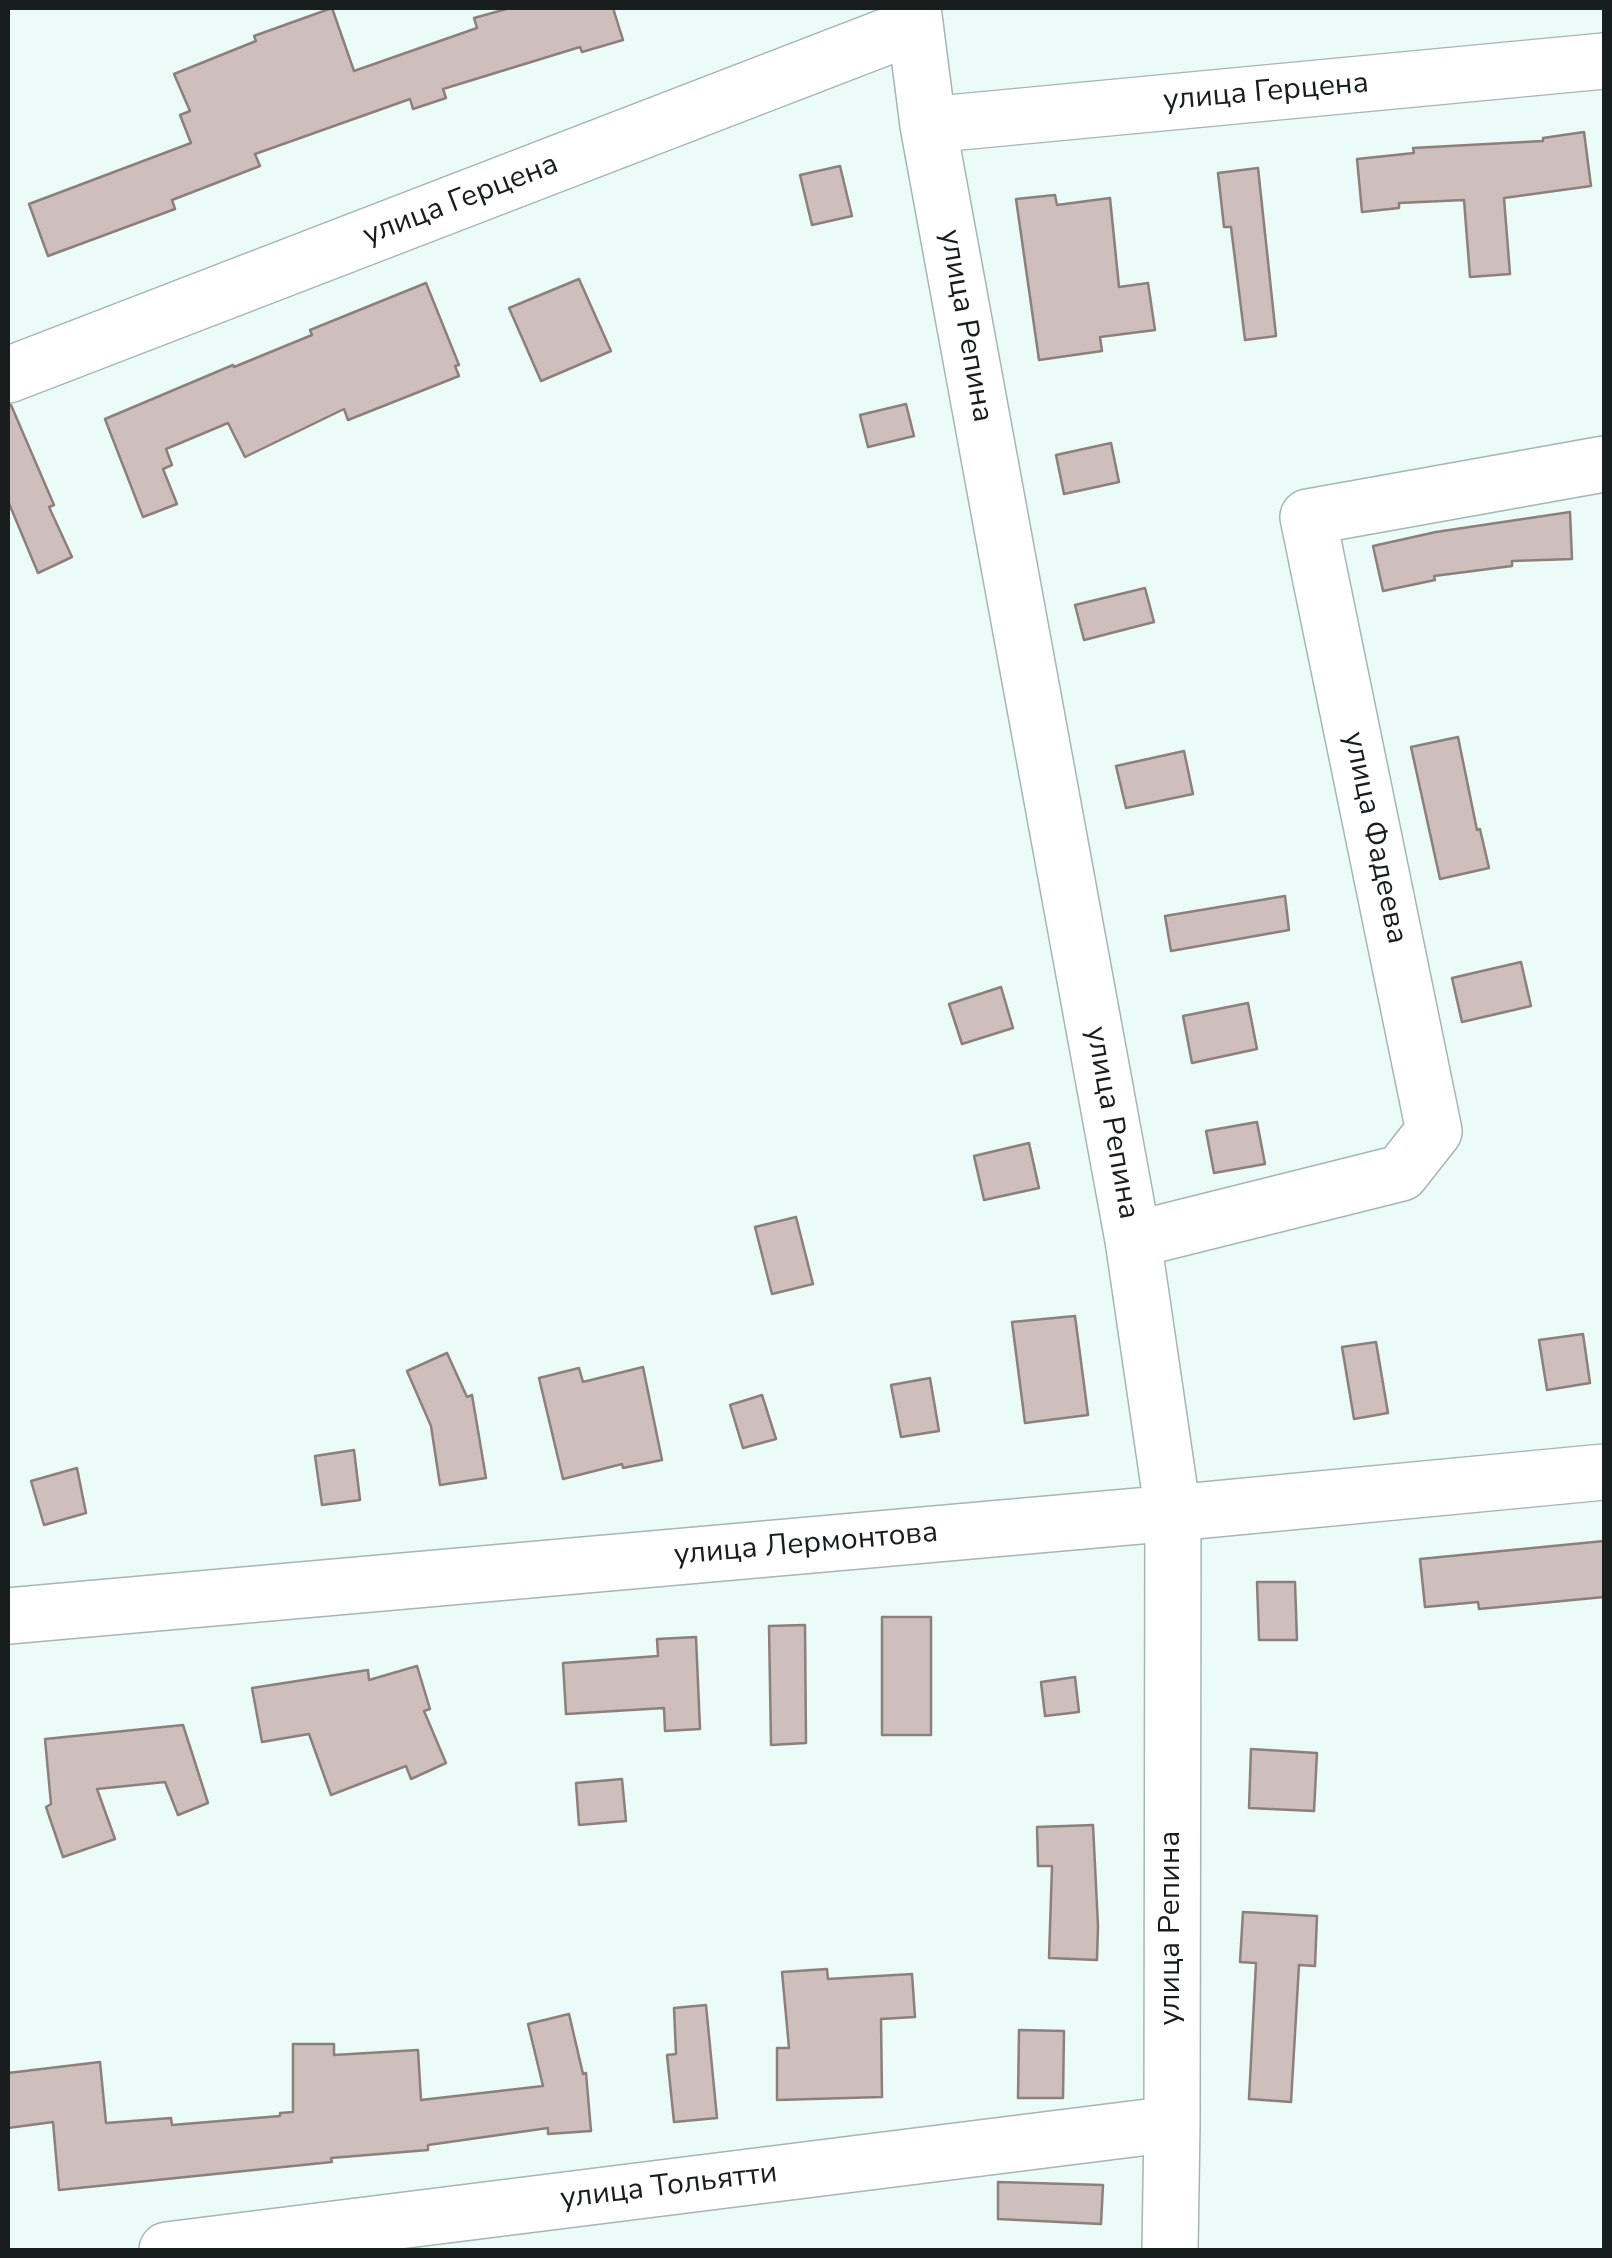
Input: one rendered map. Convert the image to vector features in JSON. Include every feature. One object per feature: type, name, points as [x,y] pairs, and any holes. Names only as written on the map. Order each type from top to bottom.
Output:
[{"type":"street","name":"улица Репина","points":[[913,17],[928,125],[1133,1240],[1173,1513],[1170,2250]]},
{"type":"street","name":"улица Герцена","points":[[8,376],[913,17]]},
{"type":"street","name":"улица Герцена","points":[[928,125],[1604,61]]},
{"type":"street","name":"улица Фадеева","points":[[1133,1240],[1401,1174],[1434,1131],[1308,517],[1604,464]]},
{"type":"street","name":"улица Лермонтова","points":[[8,1616],[1604,1472]]},
{"type":"street","name":"улица Тольятти","points":[[166,2250],[1172,2124]]},
{"type":"building","points":[[332,8],[354,71],[477,28],[474,18],[510,8],[613,8],[623,40],[582,52],[580,47],[443,89],[446,98],[413,109],[410,99],[255,154],[260,166],[172,200],[175,209],[48,256],[29,204],[191,143],[180,115],[190,111],[174,74],[256,41],[254,36]]},
{"type":"building","points":[[1584,132],[1591,186],[1504,198],[1510,274],[1470,277],[1464,200],[1399,203],[1399,208],[1362,212],[1357,159],[1414,153],[1413,148],[1543,141]]},
{"type":"building","points":[[840,166],[852,216],[812,225],[800,175]]},
{"type":"building","points":[[1258,168],[1276,336],[1245,340],[1231,227],[1224,227],[1218,173]]},
{"type":"building","points":[[1055,195],[1057,205],[1110,198],[1119,287],[1148,283],[1155,330],[1100,337],[1102,351],[1039,360],[1016,199]]},
{"type":"building","points":[[579,279],[611,351],[541,381],[509,308]]},
{"type":"building","points":[[426,283],[459,365],[455,366],[459,376],[348,420],[344,409],[245,457],[228,423],[166,449],[172,465],[163,469],[177,504],[143,517],[105,419],[312,335],[310,330]]},
{"type":"building","points":[[906,404],[914,436],[868,447],[860,415]]},
{"type":"building","points":[[11,405],[72,557],[38,573],[8,501]]},
{"type":"building","points":[[1111,443],[1119,482],[1064,494],[1056,455]]},
{"type":"building","points":[[1570,512],[1572,559],[1512,561],[1512,566],[1434,576],[1435,580],[1383,591],[1373,546],[1436,532]]},
{"type":"building","points":[[1145,588],[1154,622],[1084,640],[1075,605]]},
{"type":"building","points":[[1458,737],[1489,868],[1440,879],[1411,747]]},
{"type":"building","points":[[1184,751],[1193,794],[1126,808],[1116,766]]},
{"type":"building","points":[[1285,896],[1289,930],[1171,951],[1165,916]]},
{"type":"building","points":[[1521,962],[1531,1006],[1462,1022],[1452,978]]},
{"type":"building","points":[[1001,987],[1013,1028],[962,1044],[949,1004]]},
{"type":"building","points":[[1248,1003],[1257,1049],[1192,1063],[1183,1016]]},
{"type":"building","points":[[1257,1122],[1265,1164],[1214,1173],[1206,1131]]},
{"type":"building","points":[[1029,1143],[1039,1188],[984,1200],[974,1156]]},
{"type":"building","points":[[796,1217],[813,1284],[772,1294],[755,1227]]},
{"type":"building","points":[[1075,1316],[1088,1415],[1025,1423],[1012,1322]]},
{"type":"building","points":[[1583,1334],[1590,1383],[1547,1390],[1539,1340]]},
{"type":"building","points":[[1376,1342],[1388,1413],[1354,1419],[1342,1347]]},
{"type":"building","points":[[447,1353],[467,1397],[472,1395],[486,1478],[440,1485],[431,1426],[407,1371]]},
{"type":"building","points":[[643,1367],[662,1460],[623,1468],[622,1464],[563,1479],[539,1378],[579,1368],[583,1382]]},
{"type":"building","points":[[930,1378],[939,1431],[901,1437],[891,1385]]},
{"type":"building","points":[[762,1395],[776,1439],[743,1448],[730,1405]]},
{"type":"building","points":[[354,1450],[360,1500],[322,1505],[315,1456]]},
{"type":"building","points":[[77,1468],[86,1513],[44,1525],[31,1481]]},
{"type":"building","points":[[1604,1541],[1604,1597],[1479,1609],[1478,1602],[1425,1607],[1420,1559]]},
{"type":"building","points":[[1257,1582],[1295,1582],[1297,1640],[1259,1640]]},
{"type":"building","points":[[882,1617],[931,1617],[931,1735],[882,1735]]},
{"type":"building","points":[[805,1625],[806,1743],[771,1745],[769,1626]]},
{"type":"building","points":[[696,1637],[700,1729],[665,1731],[664,1708],[566,1714],[563,1663],[658,1656],[657,1639]]},
{"type":"building","points":[[417,1666],[430,1709],[424,1711],[446,1763],[411,1779],[406,1766],[331,1795],[309,1734],[262,1742],[252,1688],[368,1670],[369,1680]]},
{"type":"building","points":[[1075,1677],[1079,1712],[1045,1716],[1041,1682]]},
{"type":"building","points":[[183,1725],[208,1803],[178,1815],[165,1782],[97,1789],[115,1839],[63,1857],[46,1807],[51,1804],[45,1739]]},
{"type":"building","points":[[1251,1749],[1317,1753],[1314,1811],[1249,1808]]},
{"type":"building","points":[[622,1779],[626,1821],[579,1825],[576,1783]]},
{"type":"building","points":[[1093,1825],[1097,1960],[1049,1958],[1052,1866],[1038,1866],[1037,1827]]},
{"type":"building","points":[[1243,1912],[1317,1916],[1315,1966],[1299,1965],[1291,2102],[1249,2099],[1256,1963],[1240,1962]]},
{"type":"building","points":[[827,1969],[828,1979],[912,1974],[915,2017],[881,2019],[882,2097],[777,2100],[777,2048],[789,2048],[782,1972]]},
{"type":"building","points":[[706,2005],[717,2118],[674,2122],[667,2055],[676,2054],[674,2008]]},
{"type":"building","points":[[569,2014],[583,2074],[586,2073],[591,2131],[548,2134],[548,2128],[428,2145],[428,2150],[59,2190],[53,2122],[8,2128],[8,2073],[100,2062],[106,2123],[171,2118],[172,2125],[280,2116],[293,2112],[293,2044],[334,2044],[334,2055],[418,2050],[421,2100],[543,2086],[528,2024]]},
{"type":"building","points":[[1019,2030],[1064,2031],[1063,2098],[1018,2098]]},
{"type":"building","points":[[998,2182],[1103,2185],[1101,2224],[998,2219]]}]
